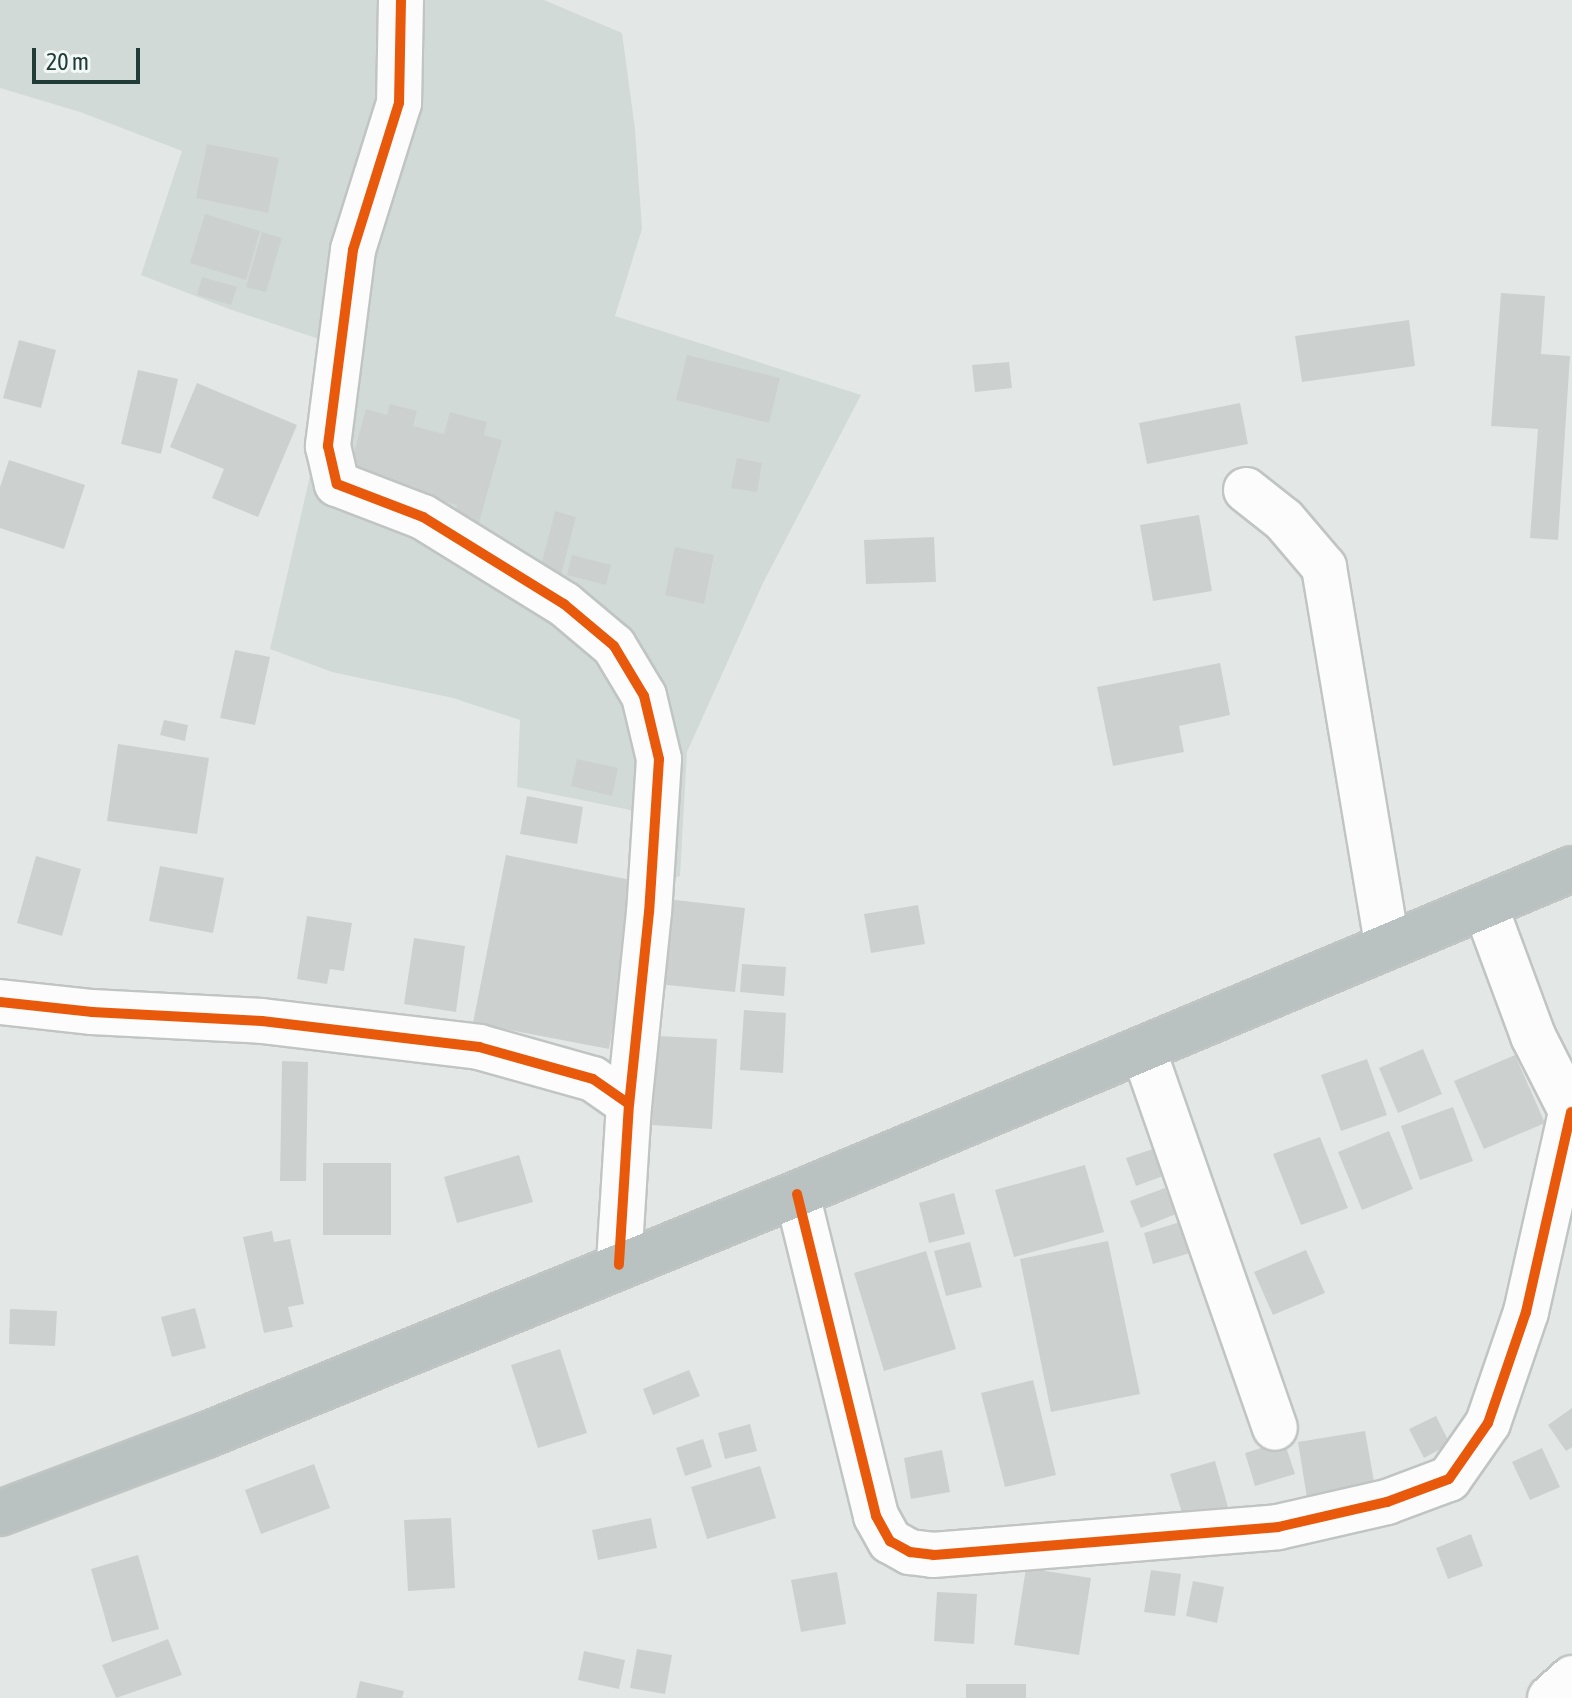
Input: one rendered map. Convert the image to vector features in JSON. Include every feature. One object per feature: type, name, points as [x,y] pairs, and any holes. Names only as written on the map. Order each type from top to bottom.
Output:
[{"type":"highway","points":[[0,1513],[204,1436],[797,1194],[1572,869]]},
{"type":"street","points":[[401,0],[399,103],[353,250],[328,446],[337,484],[423,517],[564,604],[614,646],[644,696],[659,759],[649,912],[629,1104],[619,1265]]},
{"type":"street","points":[[1246,490],[1284,520],[1324,567],[1387,944]]},
{"type":"street","points":[[797,1194],[876,1516],[890,1541],[910,1552],[933,1555],[1278,1527],[1387,1502],[1449,1479],[1488,1423],[1526,1312],[1572,1112],[1533,1036],[1485,906]]},
{"type":"street","points":[[0,1002],[92,1012],[262,1021],[479,1047],[593,1079],[629,1104]]},
{"type":"street","points":[[1143,1049],[1275,1428]]},
{"type":"street","points":[[1550,1698],[1572,1678]]},
{"type":"shaded area","points":[[0,0],[544,0],[622,33],[635,129],[642,229],[615,316],[861,395],[763,583],[687,752],[680,876],[653,883],[645,813],[517,787],[520,720],[453,698],[332,672],[270,649],[340,346],[229,309],[141,275],[182,151],[80,112],[0,88]]},
{"type":"building","points":[[207,144],[279,158],[268,213],[196,198]]},
{"type":"building","points":[[205,214],[260,231],[246,280],[190,263]]},
{"type":"building","points":[[262,232],[282,238],[266,292],[246,287]]},
{"type":"building","points":[[202,277],[237,287],[231,305],[197,295]]},
{"type":"building","points":[[1501,293],[1545,296],[1541,354],[1570,356],[1558,540],[1530,538],[1538,429],[1491,426]]},
{"type":"building","points":[[1409,320],[1415,366],[1302,382],[1295,336]]},
{"type":"building","points":[[19,340],[56,350],[41,408],[3,398]]},
{"type":"building","points":[[687,355],[780,378],[769,423],[676,400]]},
{"type":"building","points":[[1009,362],[1012,388],[975,392],[972,365]]},
{"type":"building","points":[[138,370],[178,379],[161,454],[121,444]]},
{"type":"building","points":[[197,383],[297,425],[258,517],[212,498],[224,469],[170,447]]},
{"type":"building","points":[[1240,403],[1248,444],[1147,464],[1139,423]]},
{"type":"building","points":[[390,404],[417,411],[413,426],[444,434],[450,412],[487,422],[484,435],[502,440],[477,530],[452,523],[457,505],[348,475],[366,409],[387,415]]},
{"type":"building","points":[[737,458],[762,463],[757,492],[731,488]]},
{"type":"building","points":[[9,460],[85,485],[64,549],[0,528],[0,487]]},
{"type":"building","points":[[555,511],[576,517],[561,575],[540,570]]},
{"type":"building","points":[[1199,515],[1212,591],[1153,601],[1140,525]]},
{"type":"building","points":[[934,537],[936,582],[866,584],[864,540]]},
{"type":"building","points":[[675,547],[714,555],[704,604],[665,595]]},
{"type":"building","points":[[572,555],[611,565],[606,585],[567,575]]},
{"type":"building","points":[[235,650],[270,657],[255,725],[220,718]]},
{"type":"building","points":[[1220,663],[1230,715],[1179,726],[1184,752],[1113,766],[1097,687]]},
{"type":"building","points":[[164,720],[188,725],[185,741],[160,735]]},
{"type":"building","points":[[118,744],[209,758],[197,834],[107,821]]},
{"type":"building","points":[[577,759],[618,768],[612,796],[571,786]]},
{"type":"building","points":[[527,796],[583,807],[577,844],[520,834]]},
{"type":"building","points":[[506,855],[641,882],[609,1049],[473,1023]]},
{"type":"building","points":[[36,856],[81,869],[62,936],[17,923]]},
{"type":"building","points":[[160,866],[224,878],[213,933],[149,921]]},
{"type":"building","points":[[667,899],[745,908],[735,992],[658,984]]},
{"type":"building","points":[[918,905],[925,944],[871,953],[864,914]]},
{"type":"building","points":[[307,916],[352,923],[344,971],[330,969],[327,984],[297,979]]},
{"type":"building","points":[[414,938],[465,946],[456,1012],[404,1004]]},
{"type":"building","points":[[742,964],[786,967],[784,996],[740,992]]},
{"type":"building","points":[[744,1010],[786,1013],[783,1073],[740,1070]]},
{"type":"building","points":[[657,1036],[717,1039],[712,1129],[652,1125]]},
{"type":"building","points":[[1423,1049],[1442,1094],[1398,1113],[1379,1068]]},
{"type":"building","points":[[1515,1055],[1545,1123],[1484,1149],[1454,1081]]},
{"type":"building","points":[[1367,1059],[1387,1115],[1341,1131],[1321,1075]]},
{"type":"building","points":[[282,1061],[308,1062],[306,1181],[280,1181]]},
{"type":"building","points":[[1453,1107],[1473,1161],[1420,1180],[1401,1126]]},
{"type":"building","points":[[1389,1131],[1413,1189],[1362,1210],[1338,1152]]},
{"type":"building","points":[[1320,1137],[1348,1208],[1301,1225],[1273,1154]]},
{"type":"building","points":[[1156,1148],[1166,1175],[1136,1186],[1126,1158]]},
{"type":"building","points":[[519,1155],[533,1202],[457,1223],[444,1177]]},
{"type":"building","points":[[323,1163],[391,1163],[391,1235],[323,1235]]},
{"type":"building","points":[[1085,1165],[1104,1232],[1014,1257],[995,1190]]},
{"type":"building","points":[[1165,1188],[1176,1214],[1141,1228],[1130,1201]]},
{"type":"building","points":[[954,1193],[965,1234],[929,1243],[919,1203]]},
{"type":"building","points":[[1187,1220],[1197,1251],[1153,1264],[1144,1233]]},
{"type":"building","points":[[272,1231],[274,1242],[290,1239],[304,1304],[288,1307],[293,1327],[264,1333],[243,1237]]},
{"type":"building","points":[[1108,1241],[1140,1394],[1051,1412],[1020,1259]]},
{"type":"building","points":[[970,1242],[982,1287],[946,1296],[934,1251]]},
{"type":"building","points":[[1306,1250],[1325,1293],[1273,1315],[1254,1272]]},
{"type":"building","points":[[926,1251],[956,1349],[884,1371],[854,1273]]},
{"type":"building","points":[[195,1308],[206,1348],[172,1357],[161,1317]]},
{"type":"building","points":[[10,1309],[57,1311],[55,1346],[9,1344]]},
{"type":"building","points":[[560,1349],[587,1433],[538,1448],[511,1365]]},
{"type":"building","points":[[689,1370],[700,1396],[653,1415],[643,1389]]},
{"type":"building","points":[[1033,1380],[1056,1475],[1005,1487],[981,1393]]},
{"type":"building","points":[[1572,1408],[1572,1447],[1566,1451],[1548,1425]]},
{"type":"building","points":[[1436,1416],[1450,1444],[1424,1458],[1409,1429]]},
{"type":"building","points":[[750,1424],[757,1451],[725,1459],[718,1433]]},
{"type":"building","points":[[1365,1431],[1375,1487],[1307,1498],[1298,1442]]},
{"type":"building","points":[[703,1439],[712,1467],[685,1476],[676,1448]]},
{"type":"building","points":[[1284,1441],[1295,1474],[1255,1486],[1245,1453]]},
{"type":"building","points":[[1542,1448],[1560,1487],[1530,1500],[1512,1462]]},
{"type":"building","points":[[942,1450],[950,1492],[911,1499],[904,1458]]},
{"type":"building","points":[[1215,1461],[1228,1507],[1184,1519],[1170,1474]]},
{"type":"building","points":[[314,1464],[330,1508],[261,1534],[245,1490]]},
{"type":"building","points":[[760,1466],[776,1518],[707,1539],[691,1487]]},
{"type":"building","points":[[451,1518],[455,1588],[408,1591],[404,1520]]},
{"type":"building","points":[[651,1518],[657,1548],[598,1560],[592,1530]]},
{"type":"building","points":[[1471,1534],[1483,1566],[1448,1579],[1436,1548]]},
{"type":"building","points":[[138,1555],[159,1629],[112,1642],[91,1569]]},
{"type":"building","points":[[1026,1568],[1091,1578],[1079,1655],[1014,1645]]},
{"type":"building","points":[[1151,1570],[1181,1574],[1175,1616],[1144,1612]]},
{"type":"building","points":[[837,1572],[846,1624],[801,1632],[791,1580]]},
{"type":"building","points":[[1193,1581],[1224,1587],[1217,1623],[1186,1616]]},
{"type":"building","points":[[937,1592],[977,1594],[974,1644],[934,1641]]},
{"type":"building","points":[[168,1639],[182,1675],[116,1698],[102,1665]]},
{"type":"building","points":[[637,1649],[672,1655],[665,1694],[630,1688]]},
{"type":"building","points":[[584,1651],[625,1660],[619,1689],[578,1680]]},
{"type":"building","points":[[360,1681],[404,1691],[402,1698],[356,1698]]},
{"type":"building","points":[[966,1684],[1026,1684],[1026,1698],[966,1698]]},
{"type":"cycle path","points":[[401,0],[399,103],[353,250],[328,446],[337,484],[423,517],[564,604],[614,646],[644,696],[659,759],[649,912],[629,1104]]},
{"type":"cycle path","points":[[0,1002],[92,1012],[262,1021],[479,1047],[593,1079],[629,1104],[619,1265]]},
{"type":"cycle path","points":[[797,1194],[876,1516],[890,1541],[910,1552],[933,1555],[1278,1527],[1387,1502],[1449,1479],[1488,1423],[1526,1312],[1571,1112]]}]
